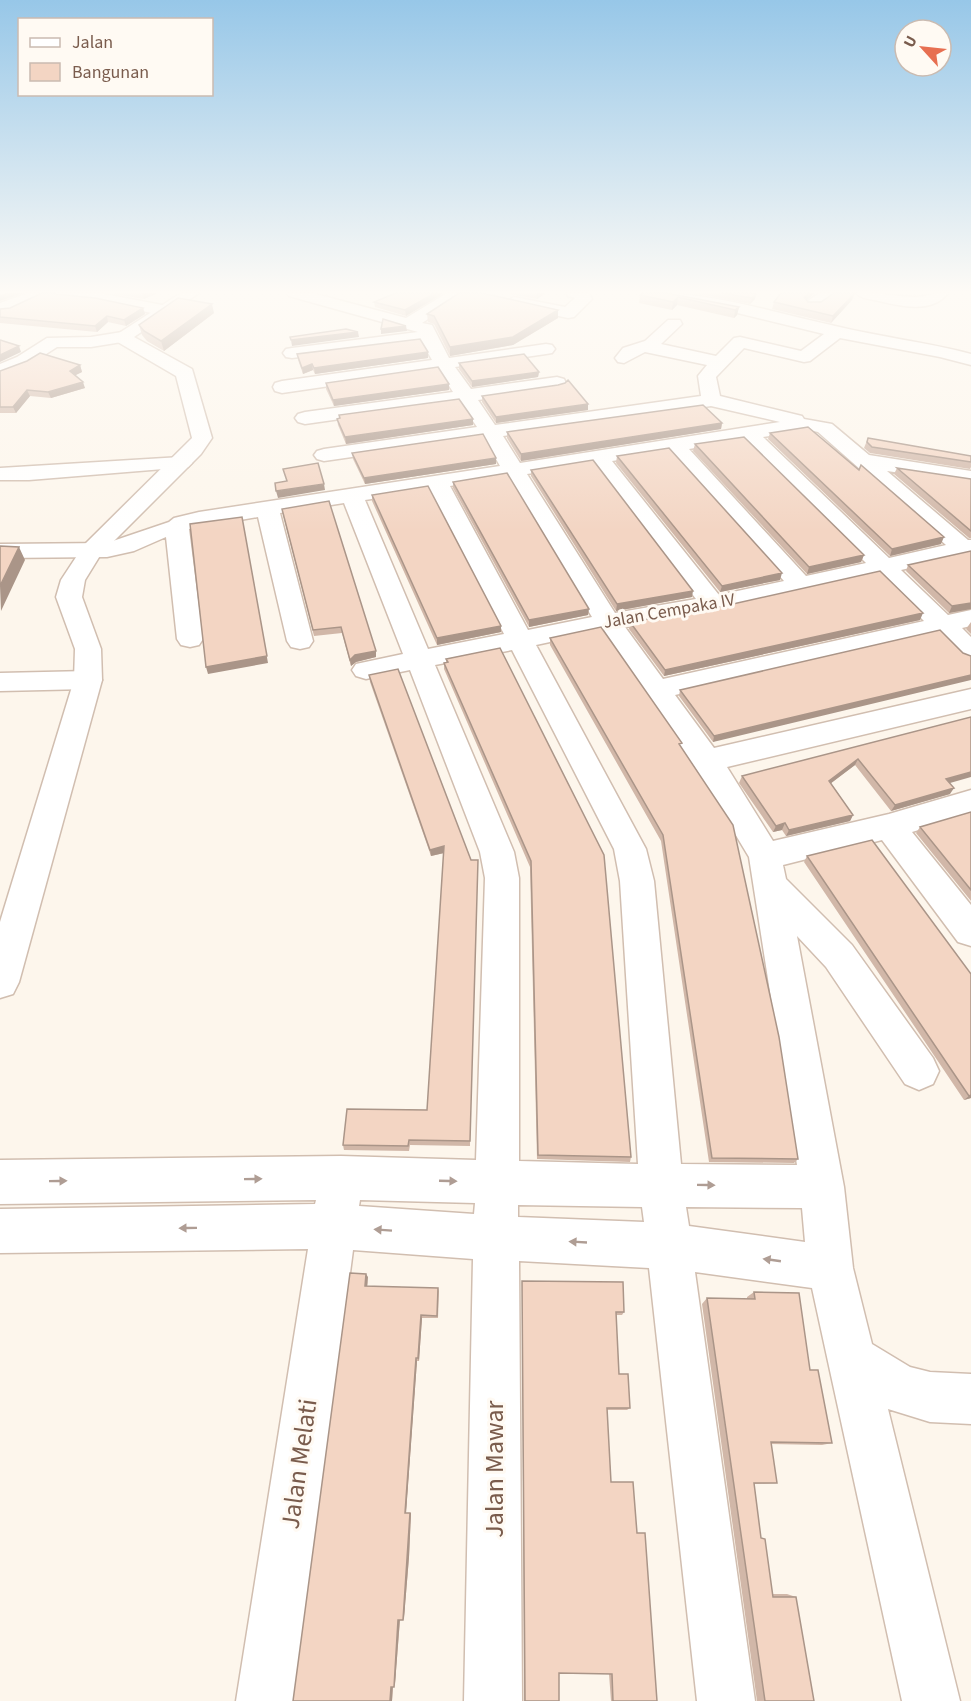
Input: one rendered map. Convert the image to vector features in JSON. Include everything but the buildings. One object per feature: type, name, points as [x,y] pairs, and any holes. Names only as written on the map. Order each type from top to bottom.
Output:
[{"type":"street","points":[[0,982],[88,680],[88,650],[69,597],[73,580],[92,550],[195,450],[203,434],[187,376],[183,372]]},
{"type":"street","points":[[282,387],[385,372]]},
{"type":"street","points":[[450,372],[489,430],[608,622],[707,761],[768,871],[839,956],[919,1071]]},
{"type":"street","points":[[710,372],[707,376],[711,400]]},
{"type":"street","points":[[305,418],[557,383]]},
{"type":"street","points":[[324,455],[711,400],[825,428],[967,548]]},
{"type":"street","points":[[0,551],[107,550],[126,546],[150,535],[177,527],[182,523],[199,519],[812,424]]},
{"type":"street","points":[[747,433],[971,652]]},
{"type":"street","points":[[673,444],[800,584]]},
{"type":"street","points":[[598,457],[712,604]]},
{"type":"street","points":[[866,461],[971,477]]},
{"type":"street","points":[[0,474],[51,473],[180,463]]},
{"type":"street","points":[[437,482],[630,849],[636,881],[661,1184],[726,1701]]},
{"type":"street","name":"Jalan Mawar","points":[[353,496],[497,852],[500,867],[502,890],[496,1238],[493,1701]]},
{"type":"street","points":[[268,510],[300,641]]},
{"type":"street","points":[[177,527],[190,639]]},
{"type":"street","name":"Jalan Cempaka IV","points":[[366,670],[608,622],[712,604],[967,548]]},
{"type":"street","points":[[657,690],[971,618]]},
{"type":"street","points":[[0,682],[88,680]]},
{"type":"street","points":[[707,761],[971,699]]},
{"type":"street","points":[[768,871],[889,826],[971,802]]},
{"type":"street","points":[[889,826],[971,931]]},
{"type":"street","points":[[768,871],[822,1187],[830,1268],[931,1701]]},
{"type":"street","points":[[0,1182],[341,1178],[498,1183],[822,1187]]},
{"type":"street","name":"Jalan Melati","points":[[265,1701],[341,1178]]},
{"type":"street","points":[[0,1230],[334,1226],[496,1238],[669,1246],[830,1268]]},
{"type":"street","points":[[852,1360],[901,1390],[930,1397],[971,1399]]}]
